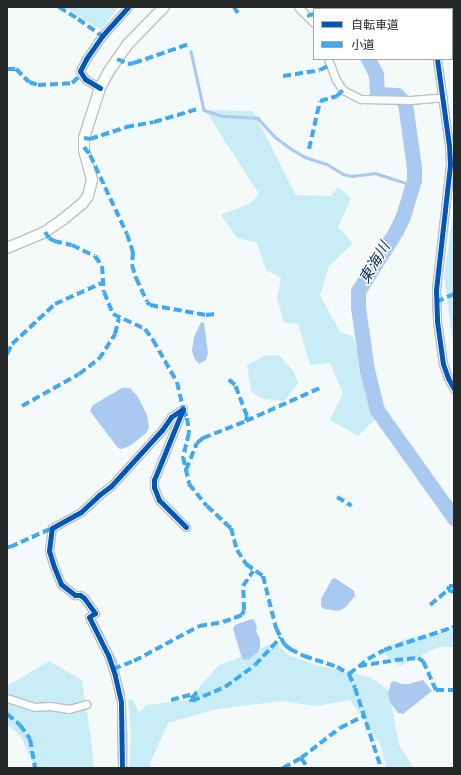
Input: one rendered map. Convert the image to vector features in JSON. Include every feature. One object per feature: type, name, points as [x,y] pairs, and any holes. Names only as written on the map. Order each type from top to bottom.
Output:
[{"type":"main road","points":[[7,248],[45,232],[82,204],[88,196],[92,180],[84,150],[84,138],[100,88],[109,70],[128,44],[164,7]]},
{"type":"street","points":[[100,88],[85,79],[80,71],[86,59],[102,36],[128,7]]},
{"type":"street","points":[[298,7],[313,22]]},
{"type":"street","points":[[328,60],[336,80],[343,90],[361,99],[410,100],[443,98]]},
{"type":"street","points":[[437,60],[449,144],[450,165],[436,290],[437,321],[443,364],[454,389]]},
{"type":"street","points":[[122,768],[121,702],[115,675],[108,655],[89,617],[95,613],[84,598],[80,595],[75,595],[61,584],[54,568],[49,544],[52,528],[81,512],[98,495],[111,486],[162,430],[171,417],[183,409],[154,480],[154,487],[159,500],[186,527]]},
{"type":"street","points":[[7,698],[35,707],[50,706],[69,709],[86,704]]},
{"type":"shaded area","points":[[65,7],[113,7],[117,9],[101,30]]},
{"type":"shaded area","points":[[205,110],[253,111],[296,195],[331,196],[338,187],[351,198],[338,227],[353,243],[329,266],[320,295],[340,332],[353,336],[365,380],[375,419],[358,436],[330,420],[343,393],[330,363],[310,365],[298,324],[284,323],[277,298],[281,278],[266,270],[257,243],[237,238],[221,215],[249,204],[259,194]]},
{"type":"shaded area","points":[[454,208],[454,350],[444,277]]},
{"type":"shaded area","points":[[266,355],[279,355],[294,372],[298,383],[284,401],[263,399],[251,391],[247,365]]},
{"type":"shaded area","points":[[454,623],[454,647],[439,647],[400,666],[383,653],[389,646],[409,638],[446,632]]},
{"type":"shaded area","points":[[276,642],[288,655],[316,665],[370,677],[389,691],[399,745],[414,768],[387,768],[380,744],[350,700],[316,706],[281,701],[217,709],[168,723],[150,763],[151,768],[129,768],[131,735],[128,700],[133,699],[139,712],[147,705],[188,700],[218,666]]},
{"type":"shaded area","points":[[49,661],[82,680],[94,768],[35,768],[21,737],[7,724],[7,686]]},
{"type":"water","points":[[201,322],[204,323],[208,353],[206,360],[199,364],[194,358],[192,350],[194,337]]},
{"type":"water","points":[[122,388],[130,388],[138,397],[147,415],[149,428],[146,433],[130,446],[121,449],[118,448],[90,411],[93,405]]},
{"type":"water","points":[[335,578],[354,591],[355,596],[345,608],[338,611],[324,609],[321,606],[321,599],[332,579]]},
{"type":"water","points":[[251,619],[254,620],[257,627],[256,631],[260,639],[260,647],[258,652],[249,659],[244,660],[242,658],[233,629],[235,625]]},
{"type":"water","points":[[423,680],[432,691],[403,714],[398,713],[390,702],[388,694],[391,683],[394,681],[402,684],[409,684]]},
{"type":"waterway","points":[[191,51],[204,110],[223,116],[258,118],[274,136],[290,148],[305,157],[327,164],[343,174],[352,176],[375,173],[412,185]]},
{"type":"waterway","name":"東海川","points":[[369,60],[376,74],[377,94],[397,95],[405,103],[414,168],[414,180],[403,216],[396,231],[358,291],[358,307],[367,370],[377,410],[454,518]]},
{"type":"waterway","points":[[94,618],[115,660],[123,691],[126,735],[126,768]]},
{"type":"marked path","points":[[59,7],[102,36]]},
{"type":"marked path","points":[[234,7],[238,13]]},
{"type":"marked path","points":[[307,16],[313,14]]},
{"type":"marked path","points":[[117,59],[128,64],[134,63],[189,44]]},
{"type":"marked path","points":[[283,76],[320,70],[330,65]]},
{"type":"marked path","points":[[7,69],[16,69],[29,82],[38,85],[72,83],[82,74]]},
{"type":"marked path","points":[[309,149],[320,101],[337,96],[343,90]]},
{"type":"marked path","points":[[84,138],[90,139],[126,127],[154,122],[198,109]]},
{"type":"marked path","points":[[84,147],[90,155],[127,234],[133,252],[132,265],[147,302],[150,305],[206,315],[216,314]]},
{"type":"marked path","points":[[45,232],[49,238],[54,241],[72,245],[95,256],[102,266],[104,292],[113,314],[145,329],[153,340],[177,382],[183,409],[187,418],[189,433],[183,457],[189,484],[207,506],[231,528],[237,550],[246,564],[263,576],[276,628],[284,644],[290,649],[304,656],[337,667],[349,674],[381,768]]},
{"type":"marked path","points":[[7,354],[12,344],[55,304],[102,283]]},
{"type":"marked path","points":[[436,302],[454,294]]},
{"type":"marked path","points":[[22,406],[79,374],[99,359],[115,334],[119,318]]},
{"type":"marked path","points":[[186,470],[197,443],[203,438],[246,421],[247,416],[235,385],[228,379]]},
{"type":"marked path","points":[[246,421],[322,387]]},
{"type":"marked path","points":[[337,497],[352,506]]},
{"type":"marked path","points":[[7,547],[52,528]]},
{"type":"marked path","points":[[113,669],[134,661],[199,626],[223,622],[242,615],[244,610],[243,586],[253,571]]},
{"type":"marked path","points":[[454,586],[449,586],[448,590],[454,592]]},
{"type":"marked path","points":[[430,605],[448,590]]},
{"type":"marked path","points":[[349,674],[368,659],[384,650],[454,627]]},
{"type":"marked path","points":[[171,700],[197,693],[190,699],[192,701],[225,687],[255,665],[281,637]]},
{"type":"marked path","points":[[359,666],[418,658],[423,661],[436,690],[454,690]]},
{"type":"marked path","points":[[7,714],[20,725],[30,739],[35,768]]},
{"type":"marked path","points":[[283,768],[301,758],[340,728],[364,716]]},
{"type":"marked path","points":[[301,758],[308,768]]},
{"type":"cycle path","points":[[100,88],[85,79],[80,71],[86,59],[102,36],[128,7]]},
{"type":"cycle path","points":[[437,60],[449,145],[450,165],[436,290],[437,321],[443,364],[454,389]]},
{"type":"cycle path","points":[[122,768],[121,702],[115,675],[108,655],[89,617],[95,613],[84,598],[80,595],[75,595],[61,584],[49,551],[52,528],[81,512],[111,486],[162,430],[171,417],[183,409],[154,480],[154,487],[159,500],[186,527]]}]
